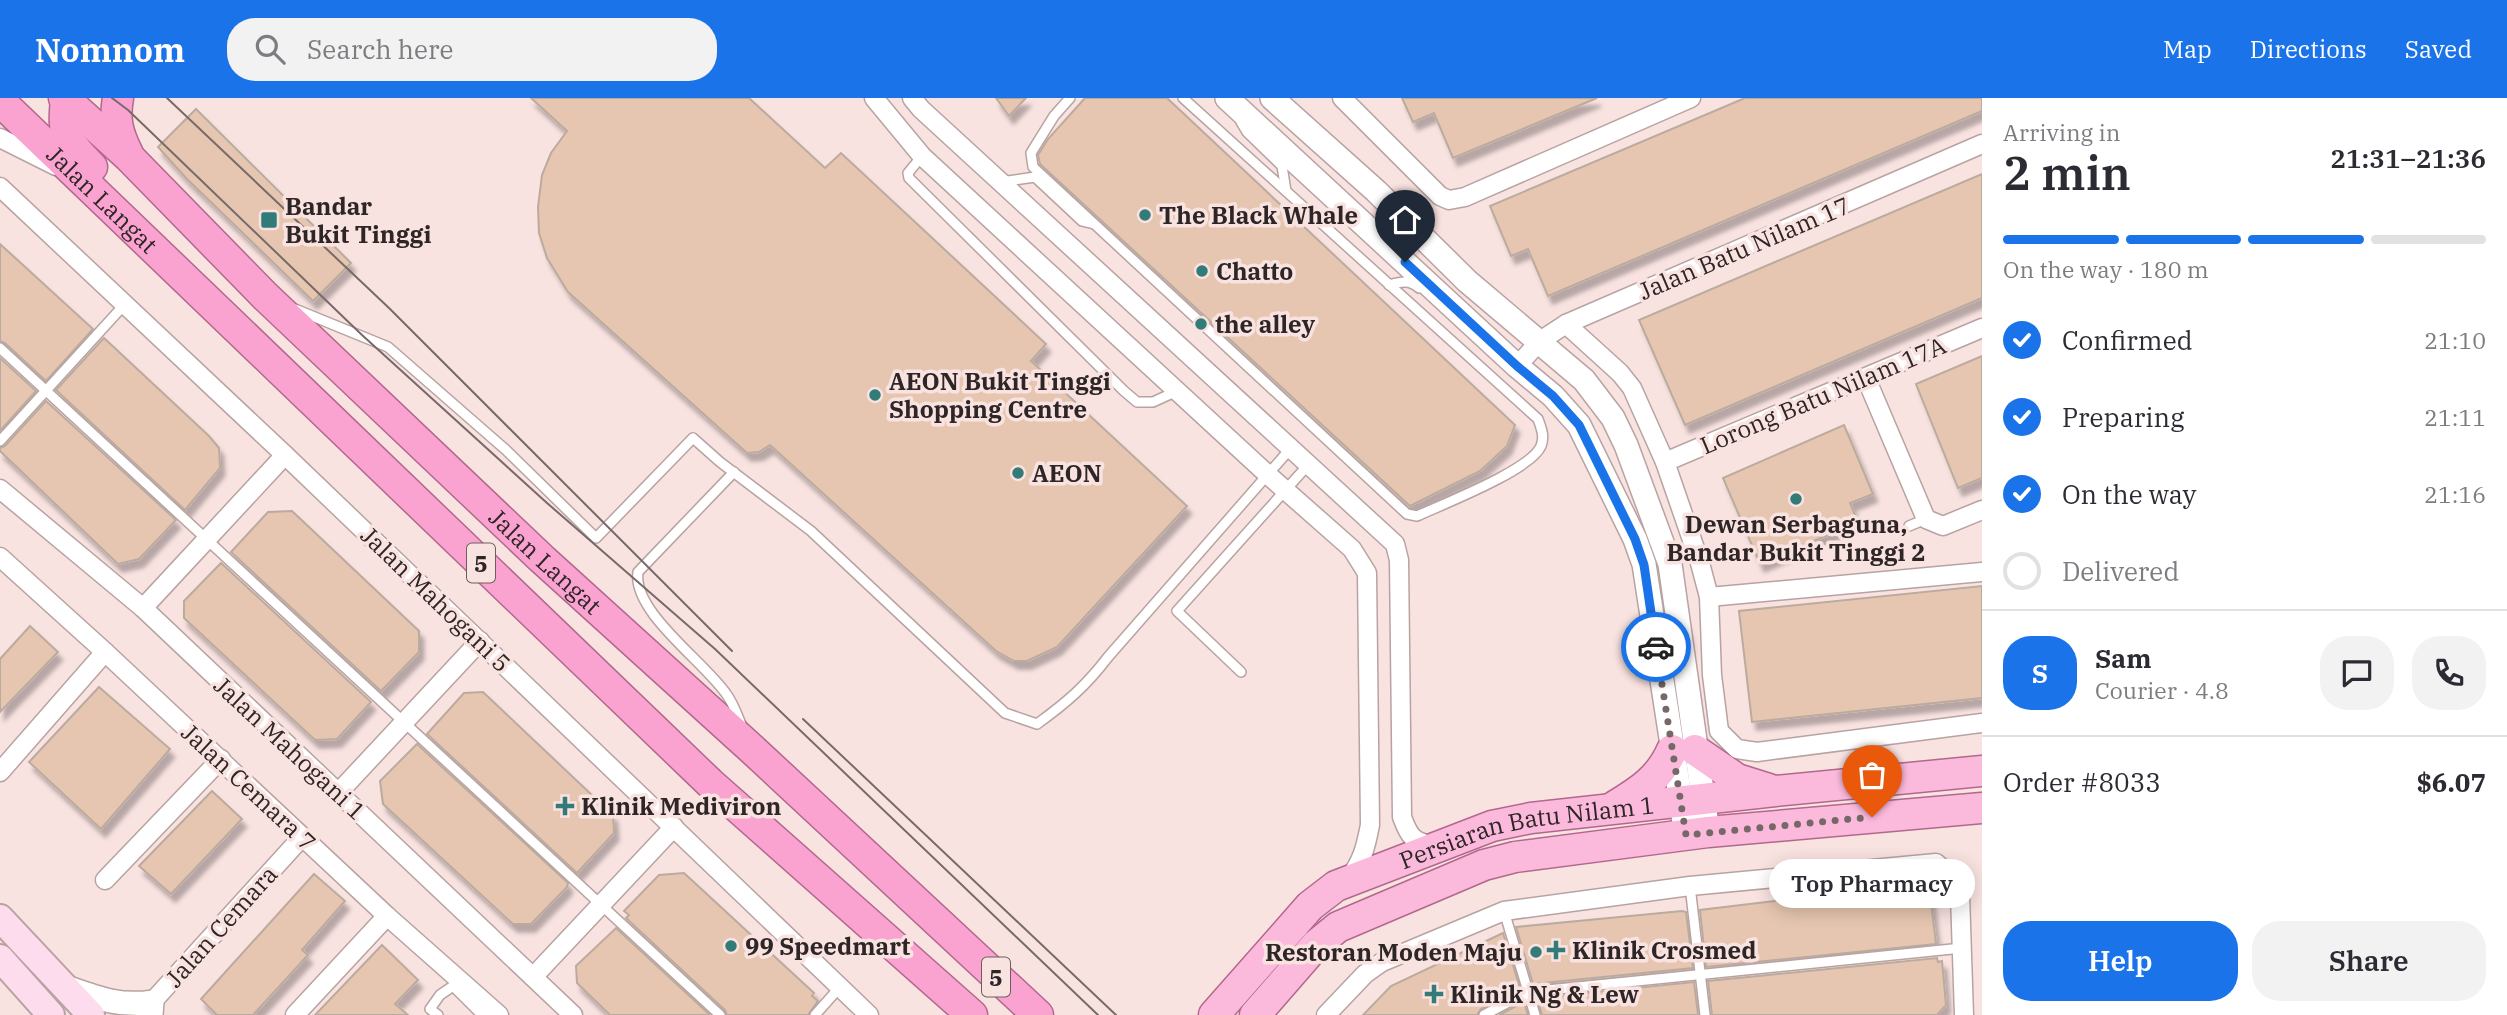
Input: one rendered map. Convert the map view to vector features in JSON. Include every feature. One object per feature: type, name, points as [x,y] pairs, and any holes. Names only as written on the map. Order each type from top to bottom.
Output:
[{"type":"highway","name":"5","points":[[22,98],[39,115],[53,124],[75,106]]},
{"type":"highway","points":[[118,98],[117,131],[129,157]]},
{"type":"highway","name":"Jalan Langat","points":[[0,101],[710,783],[972,1015]]},
{"type":"highway","name":"5","points":[[75,106],[68,138],[76,151],[178,253],[208,300]]},
{"type":"highway","name":"Jalan Langat","points":[[75,106],[129,157],[265,296],[541,558],[754,751],[1038,1015]]},
{"type":"main road","points":[[1609,810],[1648,786],[1684,750],[1737,779],[1774,791]]},
{"type":"main road","name":"Persiaran Batu Nilam 1","points":[[1214,1015],[1310,906],[1336,886],[1492,826],[1531,818],[1982,771]]},
{"type":"main road","name":"Persiaran Batu Nilam 1","points":[[1255,1015],[1316,945],[1338,927],[1353,918],[1484,865],[1515,857],[1697,833],[1982,808]]},
{"type":"main road","points":[[0,918],[91,1015]]},
{"type":"main road","points":[[0,958],[51,1015]]},
{"type":"street","points":[[912,98],[1395,544],[1399,560],[1402,817],[1409,837],[1420,844],[1441,846]]},
{"type":"street","points":[[1272,98],[1376,191],[1467,281],[1584,380],[1606,406],[1626,444],[1670,564],[1684,750]]},
{"type":"street","points":[[1342,98],[1440,196],[1449,200],[1465,197],[1690,98]]},
{"type":"street","points":[[880,100],[922,156],[1352,550],[1367,573],[1370,825],[1366,850],[1359,864],[1349,878],[1336,886]]},
{"type":"street","points":[[1228,100],[1553,396],[1579,425],[1635,539],[1644,565],[1684,750],[1697,833]]},
{"type":"street","points":[[0,138],[69,173],[96,193]]},
{"type":"street","name":"Jalan Batu Nilam 17","points":[[1517,366],[1540,341],[1566,324],[1982,144]]},
{"type":"street","name":"Jalan Mahogani 5","points":[[0,187],[285,455],[869,1015]]},
{"type":"street","points":[[1566,324],[1620,373],[1632,388],[1665,462],[1709,597],[1712,675],[1719,731],[1737,749],[1757,752],[1982,723]]},
{"type":"street","name":"Lorong Batu Nilam 17A","points":[[1665,462],[1982,328]]},
{"type":"street","points":[[1866,378],[1926,519],[1943,526],[1982,510]]},
{"type":"street","points":[[143,608],[285,455]]},
{"type":"street","name":"Jalan Mahogani 1","points":[[0,488],[143,608],[573,1015]]},
{"type":"street","name":"Jalan Cemara 7","points":[[0,557],[221,759],[387,916],[498,1015]]},
{"type":"street","points":[[1709,597],[1982,572]]},
{"type":"street","points":[[338,793],[480,641]]},
{"type":"street","points":[[0,772],[105,652]]},
{"type":"street","points":[[105,880],[221,759]]},
{"type":"street","points":[[533,977],[674,827]]},
{"type":"street","name":"Jalan Cemara","points":[[148,1011],[302,837]]},
{"type":"street","points":[[1326,1015],[1364,974],[1382,962],[1504,911],[1690,886],[1936,863],[1952,877],[1960,895],[1964,1015]]},
{"type":"street","points":[[295,1015],[387,916]]},
{"type":"street","points":[[66,987],[148,1011]]},
{"type":"lane","points":[[1070,98],[1041,135],[1031,153],[1033,167],[1406,514],[1417,516],[1531,460],[1541,446],[1543,432],[1538,419],[1183,98]]},
{"type":"lane","points":[[1228,100],[1247,132],[1282,166],[1286,191]]},
{"type":"lane","points":[[922,156],[908,173],[909,178],[1124,391],[1137,402],[1153,402],[1177,391]]},
{"type":"lane","points":[[1001,182],[1035,177],[1082,221],[1096,225]]},
{"type":"lane","points":[[1389,285],[1402,281],[1413,282],[1447,314],[1463,316]]},
{"type":"lane","points":[[265,296],[388,347],[506,450],[596,538],[693,438],[820,538],[1005,713],[1037,724],[1073,698],[1091,679],[1291,448]]},
{"type":"lane","points":[[0,442],[125,304]]},
{"type":"lane","points":[[0,348],[720,1015]]},
{"type":"lane","points":[[1241,672],[1177,611],[1308,465]]},
{"type":"lane","points":[[734,472],[638,572],[636,584],[647,606],[727,695],[754,751]]},
{"type":"lane","points":[[1909,526],[1926,519]]},
{"type":"lane","points":[[1690,886],[1705,1015]]},
{"type":"lane","points":[[1504,911],[1535,1015]]},
{"type":"lane","points":[[1484,1015],[1528,992],[1962,948]]},
{"type":"lane","points":[[438,1015],[430,1009],[440,995],[453,986],[482,1015]]},
{"type":"lane","points":[[815,1015],[841,987]]},
{"type":"building","name":"AEON Bukit Tinggi Shopping Centre","points":[[531,98],[749,98],[825,168],[841,153],[1046,344],[1031,361],[1187,506],[1057,647],[1027,661],[1014,661],[996,651],[770,445],[759,452],[747,453],[568,292],[547,258],[539,233],[538,207],[542,175],[551,153],[567,131]]},
{"type":"building","points":[[996,98],[1026,98],[1009,116]]},
{"type":"building","points":[[1085,98],[1167,98],[1515,425],[1507,446],[1480,471],[1410,506],[1040,164],[1038,155],[1048,139]]},
{"type":"building","points":[[1402,98],[1597,98],[1453,158],[1434,113],[1413,122]]},
{"type":"building","points":[[1745,98],[1982,98],[1982,111],[1548,296],[1528,249],[1511,256],[1490,206]]},
{"type":"building","name":"Bandar Bukit Tinggi","points":[[196,109],[351,263],[313,301],[186,178],[158,147]]},
{"type":"building","points":[[1982,174],[1982,298],[1685,425],[1639,320]]},
{"type":"building","points":[[0,244],[93,329],[46,381],[0,341]]},
{"type":"building","points":[[104,338],[219,448],[220,468],[185,510],[56,390]]},
{"type":"building","points":[[1982,356],[1982,478],[1958,488],[1916,384]]},
{"type":"building","points":[[0,358],[36,391],[0,431]]},
{"type":"building","points":[[46,401],[176,520],[139,559],[118,564],[0,451]]},
{"type":"building","name":"Dewan Serbaguna, Bandar Bukit Tinggi 2","points":[[1844,425],[1873,494],[1850,503],[1858,522],[1760,564],[1723,478]]},
{"type":"building","points":[[292,511],[419,631],[419,652],[381,691],[231,552],[268,512]]},
{"type":"building","points":[[221,563],[371,702],[337,739],[315,740],[184,618],[184,601]]},
{"type":"building","points":[[1982,586],[1982,698],[1752,722],[1739,611]]},
{"type":"building","points":[[30,626],[58,652],[0,712],[0,659]]},
{"type":"building","points":[[99,687],[170,749],[101,829],[29,762]]},
{"type":"building","points":[[483,692],[613,815],[614,833],[577,873],[427,734],[464,693]]},
{"type":"building","points":[[417,744],[568,883],[531,924],[513,924],[383,804],[380,781]]},
{"type":"building","points":[[212,791],[242,819],[171,894],[139,866]]},
{"type":"building","points":[[684,873],[814,993],[812,996],[818,1001],[808,1015],[727,1015],[725,1010],[626,918],[629,915],[624,911],[659,875]]},
{"type":"building","points":[[314,874],[345,901],[302,950],[308,955],[253,1015],[217,1015],[201,999]]},
{"type":"building","points":[[1916,884],[1930,894],[1936,944],[1706,967],[1700,910]]},
{"type":"building","points":[[1686,912],[1693,968],[1533,984],[1516,927]]},
{"type":"building","points":[[616,928],[710,1015],[610,1015],[577,983],[576,966]]},
{"type":"building","points":[[1503,933],[1520,988],[1481,1009],[1477,1015],[1363,1015],[1391,986]]},
{"type":"building","points":[[382,945],[418,980],[395,1004],[408,1015],[315,1015]]},
{"type":"building","points":[[1937,958],[1938,962],[1942,961],[1946,1005],[1937,1015],[1712,1015],[1708,981]]},
{"type":"building","points":[[1694,982],[1698,1015],[1542,1015],[1537,998]]},
{"type":"building","points":[[1524,1002],[1528,1015],[1499,1015]]},
{"type":"tram line","points":[[112,98],[128,110],[362,335],[547,503],[715,649],[1098,1015]]},
{"type":"tram line","points":[[167,98],[389,308],[732,651]]},
{"type":"tram line","points":[[803,719],[1116,1015]]},
{"type":"way so far","points":[[1656,647],[1686,835],[1872,817]]},
{"type":"place","name":"The Black Whale","points":[[1145,215]]},
{"type":"place","name":"Bandar Bukit Tinggi","points":[[269,220]]},
{"type":"place","name":"Chatto","points":[[1202,271]]},
{"type":"place","name":"the alley","points":[[1201,324]]},
{"type":"place","name":"AEON Bukit Tinggi Shopping Centre","points":[[875,395]]},
{"type":"place","name":"AEON","points":[[1018,473]]},
{"type":"place","name":"Dewan Serbaguna, Bandar Bukit Tinggi 2","points":[[1796,499]]},
{"type":"place","name":"Klinik Mediviron","points":[[565,806]]},
{"type":"place","name":"Top Pharmacy","points":[[1872,817]]},
{"type":"place","name":"99 Speedmart","points":[[731,946]]},
{"type":"place","name":"Klinik Crosmed","points":[[1556,950]]},
{"type":"place","name":"Restoran Moden Maju","points":[[1536,952]]},
{"type":"place","name":"Klinik Ng & Lew","points":[[1434,994]]},
{"type":"route","points":[[1405,262],[1553,396],[1579,425],[1635,539],[1644,565],[1656,647]]}]
